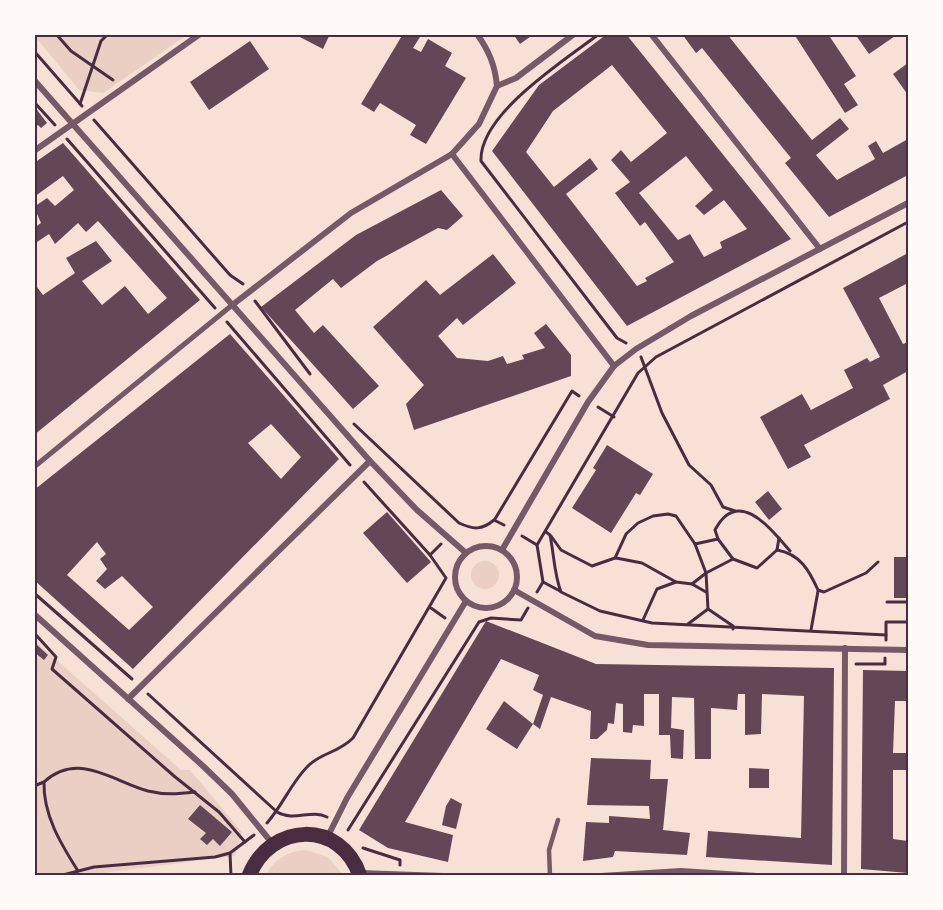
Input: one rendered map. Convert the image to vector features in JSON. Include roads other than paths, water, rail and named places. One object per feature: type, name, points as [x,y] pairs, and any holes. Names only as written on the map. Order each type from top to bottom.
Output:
[{"type":"main road","points":[[249,876],[258,858],[273,844],[299,834],[327,838],[346,852],[360,874]]},
{"type":"street","points":[[34,151],[200,34]]},
{"type":"street","points":[[34,467],[250,290],[351,213],[452,154],[479,124],[497,86],[496,69],[489,51],[477,34]]},
{"type":"street","points":[[497,86],[516,78],[574,34]]},
{"type":"street","points":[[651,34],[820,249]]},
{"type":"street","points":[[34,80],[72,126],[370,461],[447,538],[466,553]]},
{"type":"street","points":[[452,154],[614,366]]},
{"type":"street","points":[[502,550],[588,402],[614,366],[636,349],[909,202]]},
{"type":"street","points":[[128,699],[370,461]]},
{"type":"street","points":[[483,546],[502,550],[510,558],[515,568],[517,579],[514,590],[501,604],[490,608],[477,607],[466,601],[456,588],[454,577],[458,561],[466,553],[483,546]]},
{"type":"street","points":[[514,590],[595,636],[648,645],[909,650]]},
{"type":"street","points":[[327,838],[334,821],[466,601]]},
{"type":"street","points":[[34,614],[232,794],[273,844]]},
{"type":"street","points":[[844,876],[845,648]]},
{"type":"street","points":[[601,876],[681,871],[757,876]]},
{"type":"street","points":[[360,874],[401,873],[443,876]]},
{"type":"lane","points":[[550,876],[549,850],[558,820]]}]
